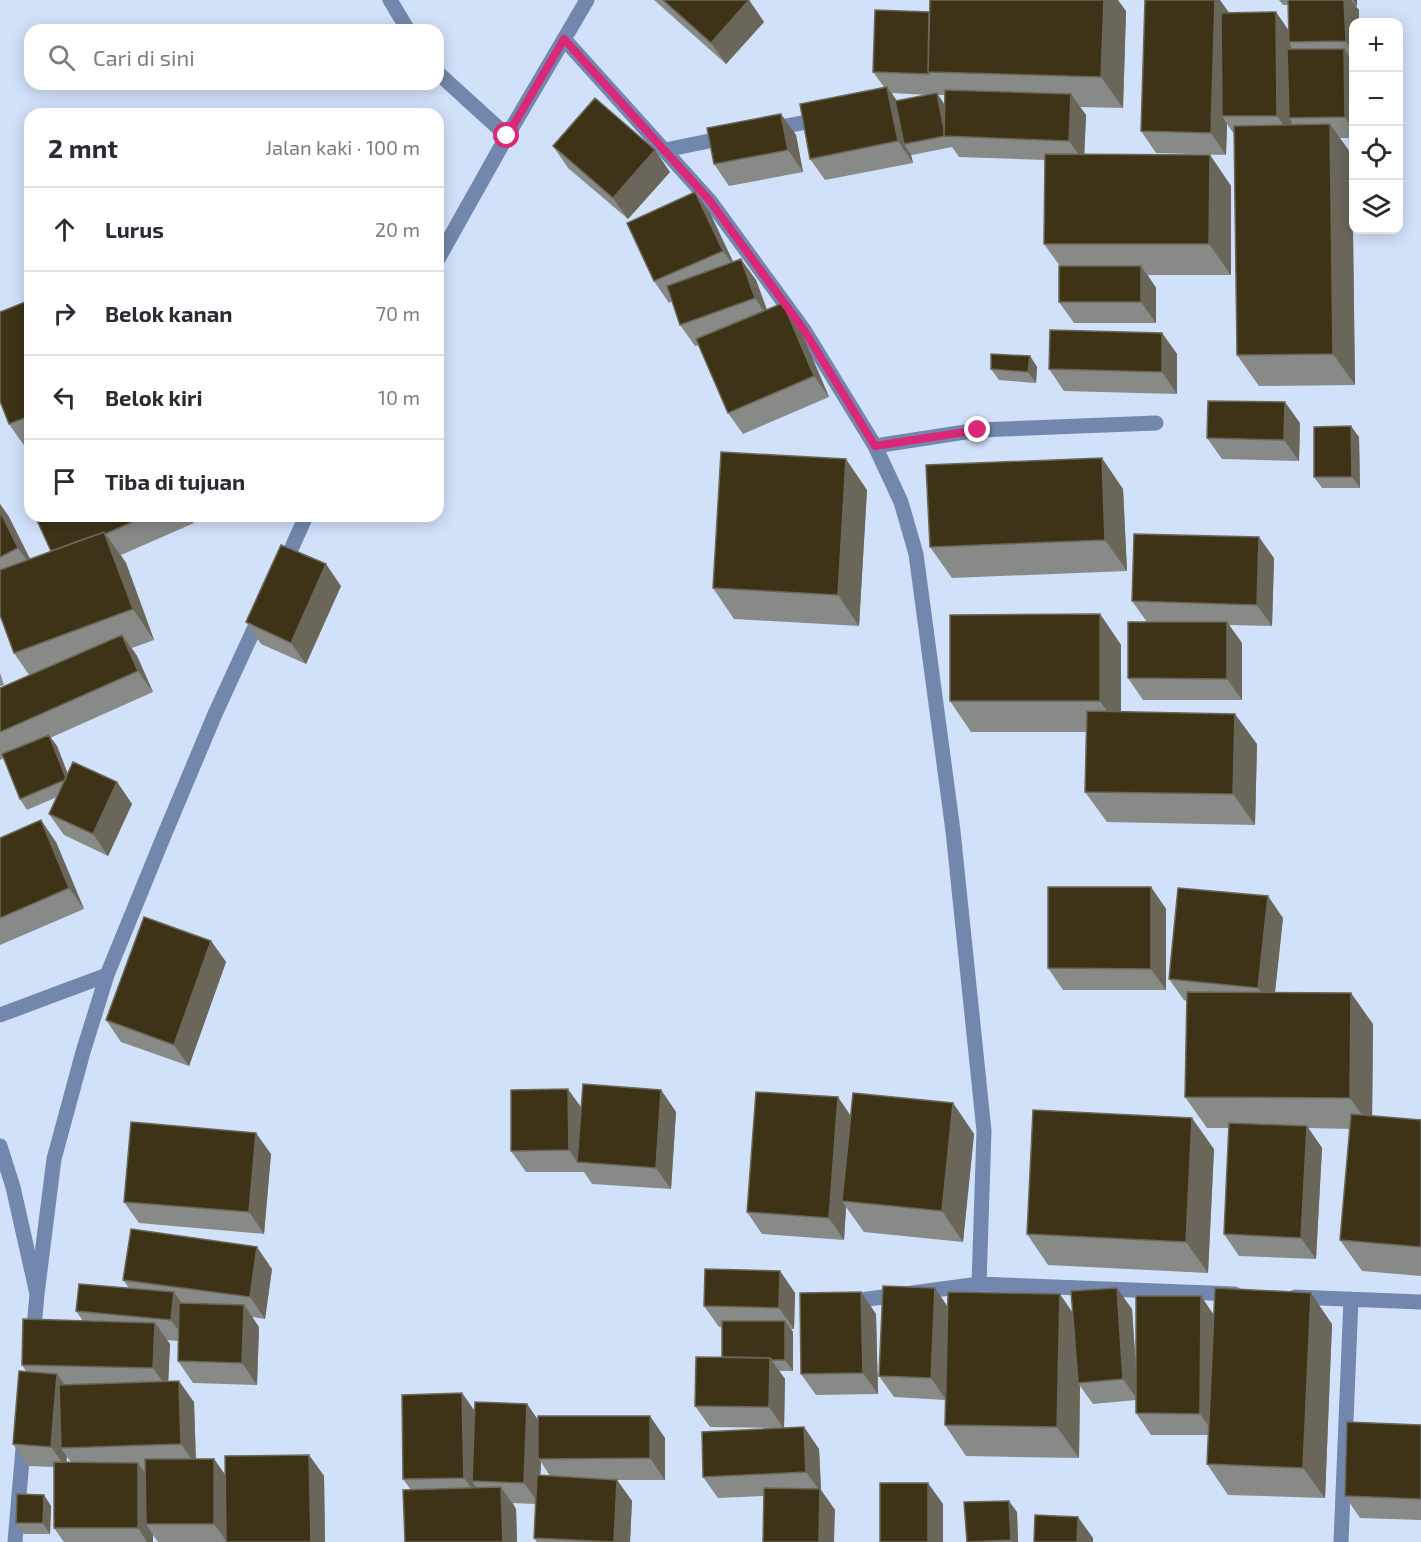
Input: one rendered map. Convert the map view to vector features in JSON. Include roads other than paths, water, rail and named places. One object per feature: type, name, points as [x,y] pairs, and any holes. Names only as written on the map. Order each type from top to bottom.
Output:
[{"type":"street","points":[[390,0],[404,24]]},
{"type":"street","points":[[444,248],[586,0]]},
{"type":"street","points":[[564,39],[710,201],[804,330],[875,446],[901,502],[916,554],[953,831],[984,1131],[978,1284]]},
{"type":"street","points":[[444,79],[507,136]]},
{"type":"street","points":[[665,150],[842,116]]},
{"type":"street","points":[[875,446],[978,430],[1156,423]]},
{"type":"street","points":[[278,579],[303,522]]},
{"type":"street","points":[[32,1353],[54,1159],[82,1052],[107,975],[211,724],[268,599]]},
{"type":"street","points":[[0,1015],[107,975]]},
{"type":"street","points":[[0,1146],[13,1187],[37,1294]]},
{"type":"street","points":[[830,1304],[978,1284],[1246,1295]]},
{"type":"street","points":[[1281,1296],[1421,1302]]},
{"type":"street","points":[[1341,1542],[1351,1299]]},
{"type":"street","points":[[15,1542],[25,1424]]}]
